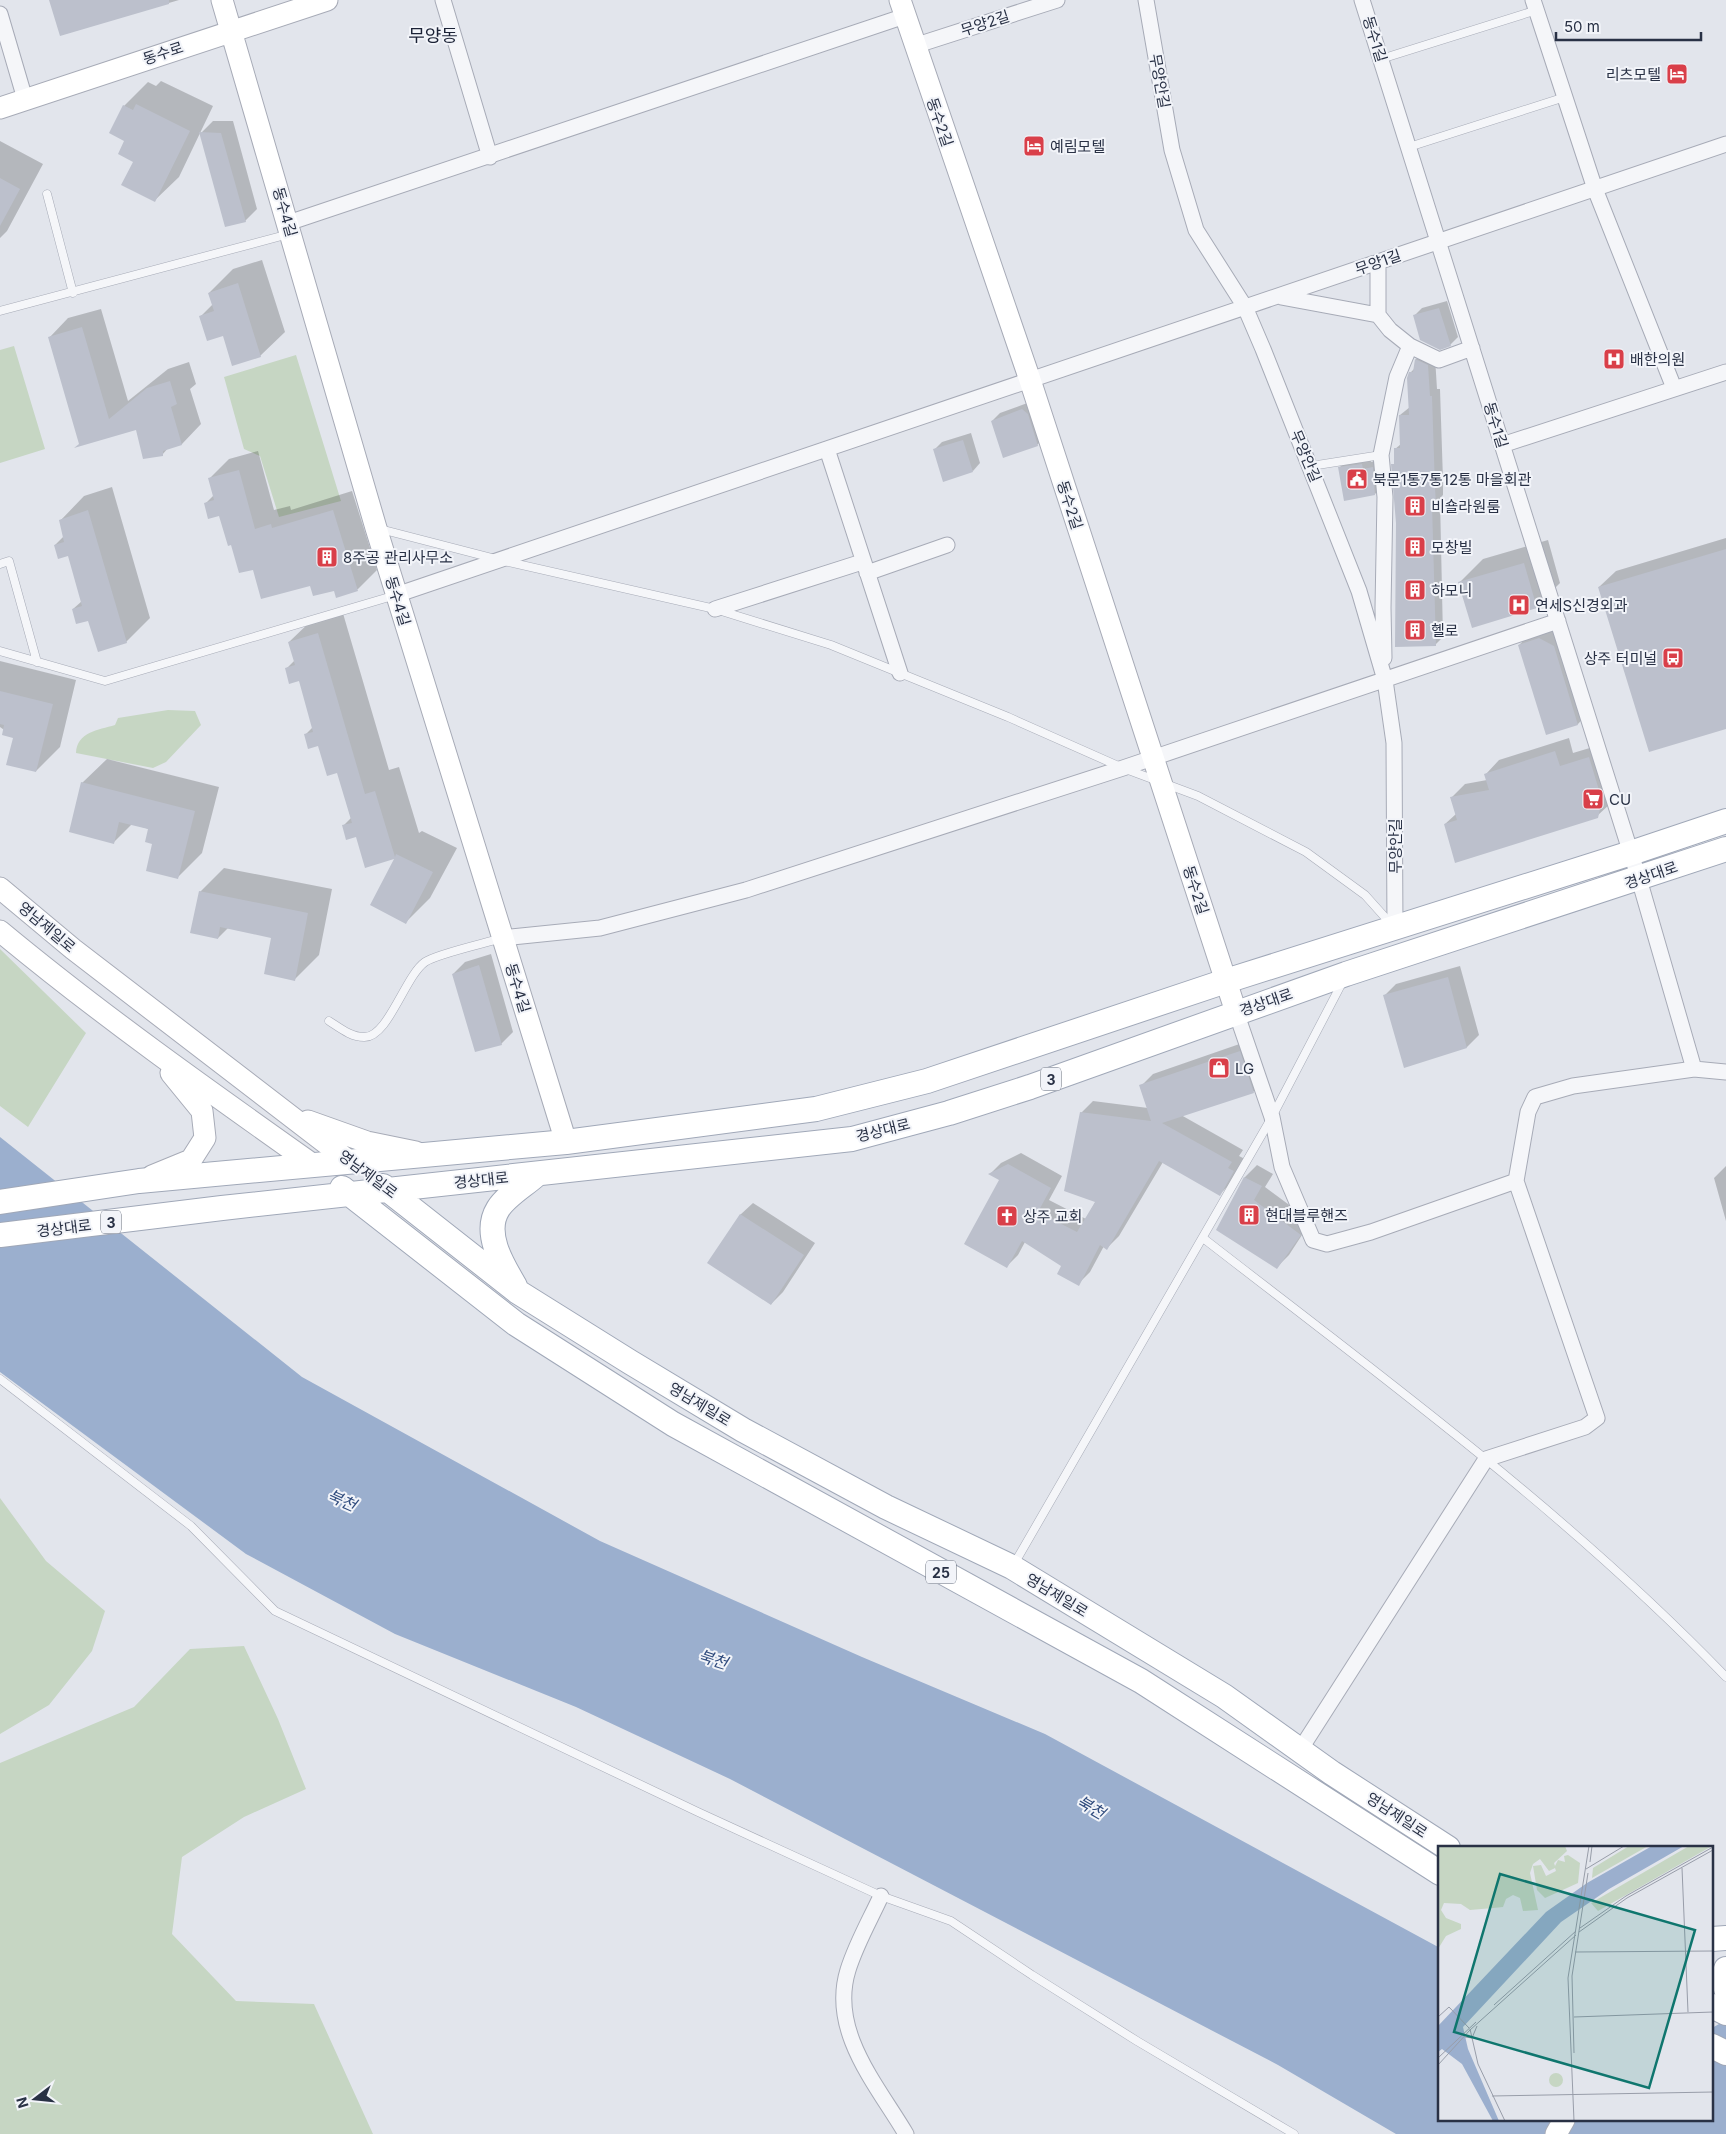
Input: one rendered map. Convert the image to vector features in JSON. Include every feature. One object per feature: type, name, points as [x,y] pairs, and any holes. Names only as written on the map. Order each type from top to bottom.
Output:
[{"type":"main road","name":"경상대로","points":[[0,1202],[139,1181],[566,1142],[816,1109],[927,1081],[1226,981],[1395,929],[1726,821]]},
{"type":"main road","name":"경상대로","points":[[0,1235],[222,1208],[852,1139],[949,1113],[1021,1090],[1346,974],[1726,849]]},
{"type":"main road","name":"영남제일로","points":[[349,1161],[518,1292],[743,1430],[886,1507],[1012,1567],[1224,1696],[1300,1750],[1445,1846]]},
{"type":"main road","name":"영남제일로","points":[[312,1164],[444,1270],[516,1324],[673,1424],[1141,1681],[1438,1872]]},
{"type":"main road","points":[[518,1292],[495,1244],[491,1224],[498,1208],[536,1175]]},
{"type":"main road","points":[[1722,2005],[1726,1969]]},
{"type":"main road","points":[[1714,2047],[1726,2053]]},
{"type":"street","name":"동수4길","points":[[222,0],[396,595],[566,1142]]},
{"type":"street","name":"동수로","points":[[0,108],[231,30],[327,0]]},
{"type":"street","points":[[443,0],[490,157]]},
{"type":"street","name":"무양2길","points":[[914,46],[1057,0]]},
{"type":"street","name":"무양안길","points":[[1146,0],[1172,150],[1196,230],[1245,307],[1311,466],[1359,591],[1385,680],[1394,743],[1395,929]]},
{"type":"street","name":"동수1길","points":[[1362,0],[1631,853],[1694,1068]]},
{"type":"street","points":[[1535,5],[1595,189],[1674,388]]},
{"type":"street","points":[[290,228],[902,8]]},
{"type":"street","name":"동수2길","points":[[902,8],[1030,380],[1236,1012]]},
{"type":"street","points":[[0,14],[25,99]]},
{"type":"street","name":"무양1길","points":[[396,595],[1726,144]]},
{"type":"street","points":[[1378,262],[1378,315],[1390,330],[1410,346],[1439,360],[1472,348]]},
{"type":"street","points":[[1278,296],[1378,315]]},
{"type":"street","points":[[1385,680],[1383,608],[1385,498],[1381,455],[1397,377],[1410,346]]},
{"type":"street","points":[[1502,445],[1726,372]]},
{"type":"street","points":[[827,449],[900,673]]},
{"type":"street","points":[[714,609],[947,546]]},
{"type":"street","points":[[502,938],[600,928],[746,890],[1123,768],[1558,622]]},
{"type":"street","name":"영남제일로","points":[[0,888],[72,950],[349,1161]]},
{"type":"street","name":"영남제일로","points":[[0,931],[68,987],[154,1052],[312,1164]]},
{"type":"street","points":[[1236,1012],[1272,1117],[1282,1168],[1313,1240],[1327,1244],[1371,1232],[1516,1181]]},
{"type":"street","points":[[139,1181],[191,1160],[205,1138],[202,1111],[154,1052]]},
{"type":"street","points":[[1300,1750],[1486,1459],[1586,1427],[1597,1418],[1516,1181],[1528,1112],[1535,1098],[1573,1086],[1694,1068],[1726,1072]]},
{"type":"street","points":[[285,1112],[367,1142],[423,1154]]},
{"type":"street","points":[[881,1896],[848,1970],[844,2013],[853,2045],[906,2134]]},
{"type":"street","points":[[1714,1949],[1726,1942]]},
{"type":"street","points":[[1556,2134],[1563,2122]]},
{"type":"lane","points":[[1381,59],[1535,5]]},
{"type":"lane","points":[[1409,147],[1565,97]]},
{"type":"lane","points":[[47,194],[73,293]]},
{"type":"lane","points":[[0,311],[73,293],[290,228]]},
{"type":"lane","points":[[1311,466],[1381,455]]},
{"type":"lane","points":[[376,528],[500,560],[714,609],[831,645],[1123,768],[1198,796],[1306,852],[1365,896],[1395,929]]},
{"type":"lane","points":[[0,564],[9,561],[37,662]]},
{"type":"lane","points":[[0,651],[105,681],[396,595]]},
{"type":"lane","points":[[330,1022],[348,1034],[365,1038],[376,1034],[394,1008],[405,986],[426,961],[502,938]]},
{"type":"lane","points":[[1012,1567],[1272,1117],[1346,974]]},
{"type":"lane","points":[[1203,1238],[1486,1459],[1673,1622],[1726,1677]]},
{"type":"lane","points":[[0,1379],[192,1526],[275,1611],[698,1812],[881,1896],[952,1921],[1032,1975],[1121,2031],[1294,2134]]},
{"type":"green space","points":[[14,346],[45,449],[0,463],[0,350]]},
{"type":"green space","points":[[296,355],[341,501],[279,517],[260,456],[244,449],[224,377]]},
{"type":"green space","points":[[168,710],[195,711],[201,725],[166,762],[153,768],[76,753],[77,746],[84,736],[115,725],[118,718]]},
{"type":"green space","points":[[0,949],[86,1033],[28,1127],[0,1106]]},
{"type":"green space","points":[[0,1498],[46,1561],[105,1611],[92,1651],[49,1705],[0,1734]]},
{"type":"green space","points":[[244,1646],[278,1719],[306,1789],[244,1817],[182,1857],[172,1934],[236,2001],[314,2004],[373,2134],[0,2134],[0,1763],[134,1707],[190,1649]]},
{"type":"water","name":"북천","points":[[0,1137],[302,1377],[600,1541],[862,1657],[1045,1734],[1438,1947],[1438,2122],[1714,2122],[1714,2027],[1726,2020],[1726,2134],[1396,2134],[1278,2065],[730,1779],[576,1707],[395,1634],[246,1554],[0,1372]]},
{"type":"building","points":[[49,0],[169,0],[169,4],[60,36]]},
{"type":"building","points":[[136,104],[190,131],[155,202],[121,185],[133,162],[118,154],[124,141],[109,133],[123,105],[133,110]]},
{"type":"building","points":[[199,132],[221,133],[246,222],[225,227]]},
{"type":"building","points":[[0,178],[20,189],[0,226]]},
{"type":"building","points":[[238,283],[261,357],[232,366],[223,336],[207,341],[199,316],[214,311],[208,293]]},
{"type":"building","points":[[1439,308],[1451,346],[1440,350],[1420,340],[1413,315]]},
{"type":"building","points":[[82,327],[109,419],[147,388],[170,381],[177,404],[171,407],[182,445],[163,451],[163,456],[143,459],[136,430],[74,448],[79,444],[48,337]]},
{"type":"building","points":[[1415,359],[1428,365],[1430,396],[1432,396],[1436,504],[1432,504],[1436,646],[1395,647],[1396,523],[1391,464],[1394,464],[1394,448],[1400,448],[1399,415],[1409,415],[1407,378],[1409,372],[1413,372]]},
{"type":"building","points":[[1022,409],[1028,414],[1038,446],[1003,458],[991,421]]},
{"type":"building","points":[[963,440],[973,472],[943,482],[933,449]]},
{"type":"building","name":"북문1통7통12통 마을회관","points":[[1362,464],[1363,469],[1373,467],[1375,495],[1344,501],[1338,467]]},
{"type":"building","points":[[239,470],[255,529],[271,524],[272,528],[333,510],[358,591],[336,598],[334,591],[313,596],[310,586],[261,599],[253,570],[239,573],[231,545],[228,546],[219,516],[208,519],[204,503],[214,500],[208,478]]},
{"type":"building","points":[[88,510],[127,643],[98,652],[88,621],[76,624],[72,609],[82,606],[68,556],[58,559],[54,545],[64,542],[59,520]]},
{"type":"building","name":"상주 터미널","points":[[1726,549],[1726,729],[1649,752],[1598,587]]},
{"type":"building","points":[[1524,563],[1537,608],[1472,628],[1458,582]]},
{"type":"building","points":[[318,633],[365,794],[375,791],[395,857],[396,854],[433,872],[406,924],[370,905],[394,859],[365,868],[356,837],[346,840],[342,825],[352,823],[337,773],[327,776],[318,746],[308,749],[304,734],[313,732],[299,681],[289,684],[285,668],[295,665],[288,642]]},
{"type":"building","points":[[1539,638],[1554,646],[1578,725],[1546,735],[1518,645]]},
{"type":"building","points":[[0,691],[53,704],[36,772],[6,765],[13,738],[2,735],[4,725],[0,724]]},
{"type":"building","points":[[1555,751],[1560,766],[1589,757],[1602,800],[1598,818],[1455,863],[1444,824],[1457,820],[1450,797],[1489,790],[1484,774]]},
{"type":"building","points":[[81,782],[195,811],[178,879],[146,871],[152,844],[145,842],[148,829],[119,822],[114,844],[69,832]]},
{"type":"building","points":[[199,891],[308,913],[295,981],[264,974],[271,938],[220,927],[218,939],[190,933]]},
{"type":"building","points":[[479,965],[502,1045],[475,1052],[452,974]]},
{"type":"building","points":[[1448,977],[1467,1048],[1404,1068],[1383,995]]},
{"type":"building","points":[[1240,1051],[1254,1093],[1162,1123],[1232,1162],[1228,1168],[1234,1171],[1220,1196],[1159,1161],[1107,1250],[1100,1245],[1079,1286],[1057,1274],[1061,1266],[1022,1241],[1007,1268],[964,1244],[999,1180],[988,1174],[1008,1164],[1051,1188],[1038,1212],[1077,1232],[1095,1202],[1064,1191],[1080,1112],[1151,1121],[1139,1085]]},
{"type":"building","name":"현대블루핸즈","points":[[1244,1177],[1262,1186],[1254,1200],[1301,1235],[1277,1269],[1216,1230]]},
{"type":"building","points":[[740,1214],[804,1255],[771,1305],[707,1263]]},
{"type":"place","name":"리츠모텔","points":[[1677,74]]},
{"type":"place","name":"예림모텔","points":[[1034,146]]},
{"type":"place","name":"배한의원","points":[[1614,359]]},
{"type":"place","name":"북문1통7통12통 마을회관","points":[[1357,479]]},
{"type":"place","name":"비숄라원룸","points":[[1415,506]]},
{"type":"place","name":"모창빌","points":[[1415,547]]},
{"type":"place","name":"8주공 관리사무소","points":[[327,557]]},
{"type":"place","name":"하모니","points":[[1415,590]]},
{"type":"place","name":"연세S신경외과","points":[[1519,605]]},
{"type":"place","name":"헬로","points":[[1415,630]]},
{"type":"place","name":"상주 터미널","points":[[1673,658]]},
{"type":"place","name":"CU","points":[[1593,799]]},
{"type":"place","name":"LG","points":[[1219,1068]]},
{"type":"place","name":"현대블루핸즈","points":[[1249,1215]]},
{"type":"place","name":"상주 교회","points":[[1007,1216]]},
{"type":"district","name":"무양동","points":[[433,35]]}]
